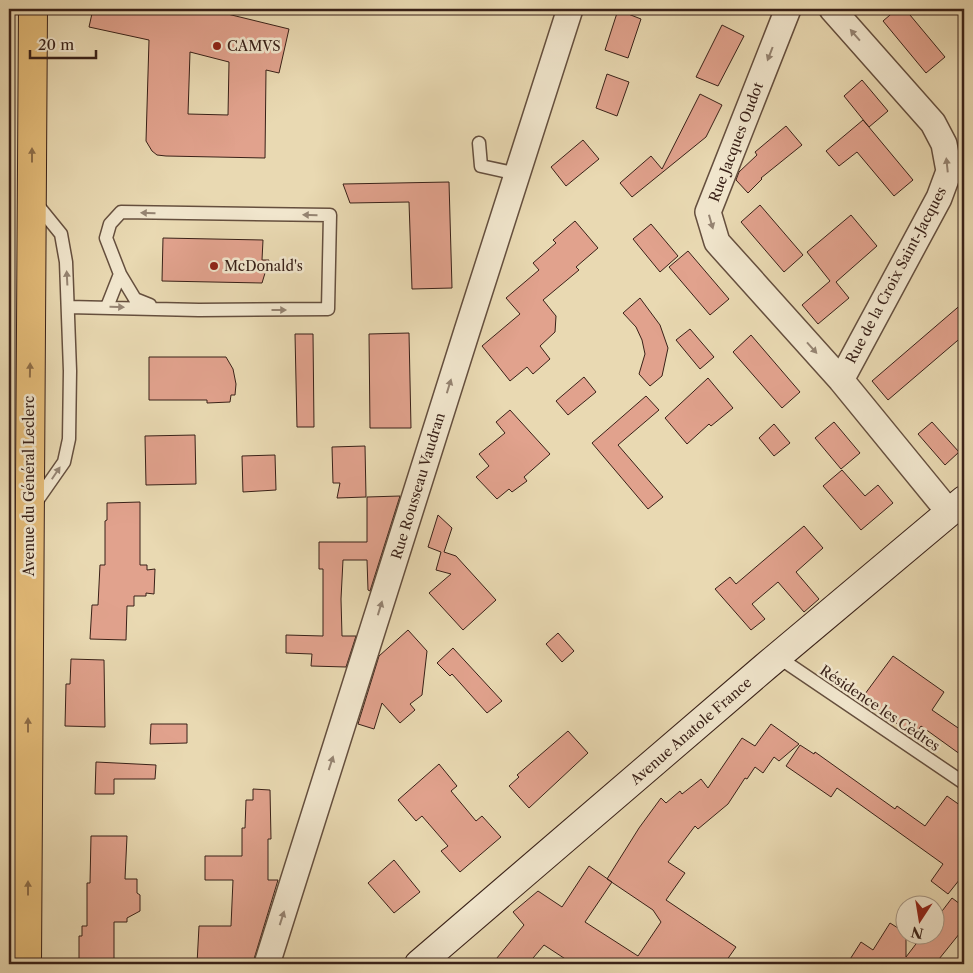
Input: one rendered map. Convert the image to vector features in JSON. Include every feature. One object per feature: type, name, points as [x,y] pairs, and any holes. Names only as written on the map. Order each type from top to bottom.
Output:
[{"type":"main road","name":"Avenue du Général Leclerc","points":[[26,964],[33,9]]},
{"type":"main road","name":"Avenue Anatole France","points":[[419,964],[957,506]]},
{"type":"street","name":"Rue Rousseau Vaudran","points":[[267,964],[570,9]]},
{"type":"street","name":"Rue Jacques Oudot","points":[[788,9],[708,212],[717,242],[841,380]]},
{"type":"street","name":"Rue de la Croix Saint-Jacques","points":[[832,9],[933,123],[944,144],[949,171],[939,198],[841,380],[957,506]]},
{"type":"lane","points":[[478,143],[481,166],[518,174]]},
{"type":"lane","points":[[29,513],[64,462],[69,439],[70,371],[66,262],[61,234],[32,198]]},
{"type":"lane","points":[[68,307],[158,309],[328,310],[330,215],[121,212],[110,224],[106,238],[120,274],[135,299],[158,309]]},
{"type":"lane","points":[[107,307],[120,274]]},
{"type":"lane","name":"Résidence les Cèdres","points":[[778,657],[964,783]]},
{"type":"building","points":[[93,9],[207,9],[289,29],[279,73],[266,70],[265,158],[157,155],[146,141],[149,40],[89,27]],"holes":[[[190,52],[229,62],[228,115],[188,114]]]},
{"type":"building","points":[[897,9],[905,9],[945,57],[926,73],[883,21]]},
{"type":"building","points":[[618,10],[641,19],[628,58],[605,50]]},
{"type":"building","points":[[722,25],[744,36],[718,86],[696,77]]},
{"type":"building","points":[[607,74],[629,82],[617,116],[596,108]]},
{"type":"building","points":[[862,80],[888,111],[869,127],[844,96]]},
{"type":"building","points":[[700,94],[722,105],[706,137],[632,197],[620,183],[651,156],[662,169]]},
{"type":"building","points":[[863,120],[913,180],[894,196],[857,152],[839,166],[826,151]]},
{"type":"building","points":[[786,126],[802,145],[761,178],[748,193],[736,180],[739,172],[757,155],[755,152]]},
{"type":"building","points":[[583,140],[599,159],[566,186],[551,167]]},
{"type":"building","points":[[449,182],[452,288],[412,289],[409,202],[350,203],[343,184]]},
{"type":"building","points":[[760,205],[803,255],[784,272],[741,222]]},
{"type":"building","points":[[851,215],[877,246],[836,282],[849,298],[818,324],[802,305],[830,281],[807,252]]},
{"type":"building","points":[[575,221],[598,248],[576,267],[579,270],[543,300],[556,316],[555,332],[540,346],[550,359],[533,374],[527,367],[510,381],[482,346],[520,314],[506,298],[539,270],[533,263],[556,243],[553,240]]},
{"type":"building","points":[[651,224],[678,256],[660,272],[633,239]]},
{"type":"building","name":"McDonald's","points":[[163,238],[263,240],[262,260],[269,260],[262,283],[162,281]]},
{"type":"building","points":[[688,251],[729,299],[710,315],[669,267]]},
{"type":"building","points":[[640,298],[660,325],[668,348],[662,376],[650,386],[639,374],[645,354],[642,340],[636,327],[623,313]]},
{"type":"building","points":[[964,302],[964,335],[888,400],[872,381]]},
{"type":"building","points":[[690,329],[714,357],[700,369],[676,340]]},
{"type":"building","points":[[409,333],[411,428],[370,428],[369,334]]},
{"type":"building","points":[[295,334],[313,334],[314,427],[297,427]]},
{"type":"building","points":[[751,335],[800,392],[782,408],[733,352]]},
{"type":"building","points":[[149,357],[226,357],[233,369],[236,384],[235,395],[231,395],[230,402],[207,403],[207,400],[149,400]]},
{"type":"building","points":[[584,377],[596,392],[568,415],[556,401]]},
{"type":"building","points":[[708,378],[733,408],[711,426],[709,424],[687,444],[665,418]]},
{"type":"building","points":[[646,396],[659,410],[618,445],[663,497],[648,509],[592,443]]},
{"type":"building","points":[[510,410],[550,454],[524,477],[527,481],[512,492],[509,489],[497,499],[476,477],[489,466],[479,454],[505,433],[496,422]]},
{"type":"building","points":[[834,422],[860,453],[841,469],[815,438]]},
{"type":"building","points":[[932,422],[959,452],[945,465],[918,434]]},
{"type":"building","points":[[774,424],[790,443],[774,456],[759,438]]},
{"type":"building","points":[[195,435],[196,484],[146,485],[145,436]]},
{"type":"building","points":[[365,446],[366,497],[337,498],[340,483],[333,483],[332,447]]},
{"type":"building","points":[[275,455],[276,490],[243,492],[242,456]]},
{"type":"building","points":[[842,470],[865,496],[878,485],[893,503],[861,530],[823,486]]},
{"type":"building","points":[[400,496],[370,591],[368,590],[367,560],[343,560],[342,636],[356,636],[346,667],[311,666],[312,654],[286,653],[286,635],[323,636],[323,569],[319,569],[319,542],[367,542],[367,497]]},
{"type":"building","points":[[140,502],[140,565],[147,565],[147,570],[155,569],[154,594],[146,593],[146,596],[134,596],[134,606],[127,606],[126,640],[90,639],[92,605],[98,605],[100,565],[105,565],[107,503]]},
{"type":"building","points":[[438,515],[452,528],[444,552],[456,556],[496,600],[463,630],[429,593],[451,574],[436,570],[441,552],[428,547]]},
{"type":"building","points":[[804,526],[823,548],[796,572],[819,599],[804,612],[778,582],[752,604],[765,619],[751,630],[715,589],[730,577],[736,584]]},
{"type":"building","points":[[408,630],[427,651],[422,695],[410,704],[415,710],[400,723],[382,703],[374,729],[358,724],[379,656]]},
{"type":"building","points":[[558,633],[574,651],[562,662],[546,644]]},
{"type":"building","points":[[453,648],[502,701],[487,713],[452,674],[450,676],[437,663]]},
{"type":"building","points":[[893,656],[944,692],[932,710],[964,732],[964,757],[921,726],[914,736],[862,698]]},
{"type":"building","points":[[71,659],[104,660],[105,727],[65,726],[66,684],[70,684]]},
{"type":"building","points":[[151,724],[187,724],[187,743],[150,744]]},
{"type":"building","points":[[771,724],[799,744],[779,761],[774,757],[763,773],[755,767],[747,779],[745,778],[728,804],[698,829],[695,826],[668,862],[685,873],[666,900],[736,947],[724,964],[573,964],[544,945],[528,964],[492,964],[524,925],[513,912],[538,891],[562,907],[589,866],[607,879],[639,828],[661,798],[666,803],[680,791],[682,794],[701,779],[708,788],[742,738],[755,746]],"holes":[[[612,882],[653,910],[661,922],[638,956],[585,922]]]},
{"type":"building","points":[[568,731],[588,753],[529,808],[509,786],[519,777],[517,775]]},
{"type":"building","points":[[800,745],[814,754],[815,752],[895,809],[897,806],[925,826],[947,796],[964,808],[964,874],[948,894],[931,881],[943,864],[837,788],[831,797],[786,766]]},
{"type":"building","points":[[96,762],[156,765],[155,779],[114,779],[114,794],[95,794]]},
{"type":"building","points":[[439,764],[457,786],[451,791],[476,821],[482,816],[501,837],[460,872],[441,851],[448,846],[422,816],[416,821],[398,800]]},
{"type":"building","points":[[253,789],[270,790],[271,839],[268,839],[268,880],[278,880],[254,959],[252,964],[197,964],[199,926],[231,926],[233,880],[205,880],[205,856],[242,856],[242,828],[245,828],[246,800],[253,800]]},
{"type":"building","points":[[91,836],[127,836],[125,879],[137,879],[137,893],[140,895],[140,911],[127,918],[127,922],[114,922],[114,964],[79,964],[79,936],[82,936],[82,926],[87,926],[87,883],[90,883]]},
{"type":"building","points":[[394,860],[420,892],[394,913],[368,883]]},
{"type":"building","points":[[952,898],[964,907],[964,928],[935,964],[847,964],[861,942],[873,950],[890,923],[896,927],[896,946],[906,946],[906,957],[914,946],[946,946],[946,906]]},
{"type":"place","name":"CAMVS","points":[[217,46]]},
{"type":"place","name":"McDonald's","points":[[214,266]]}]
